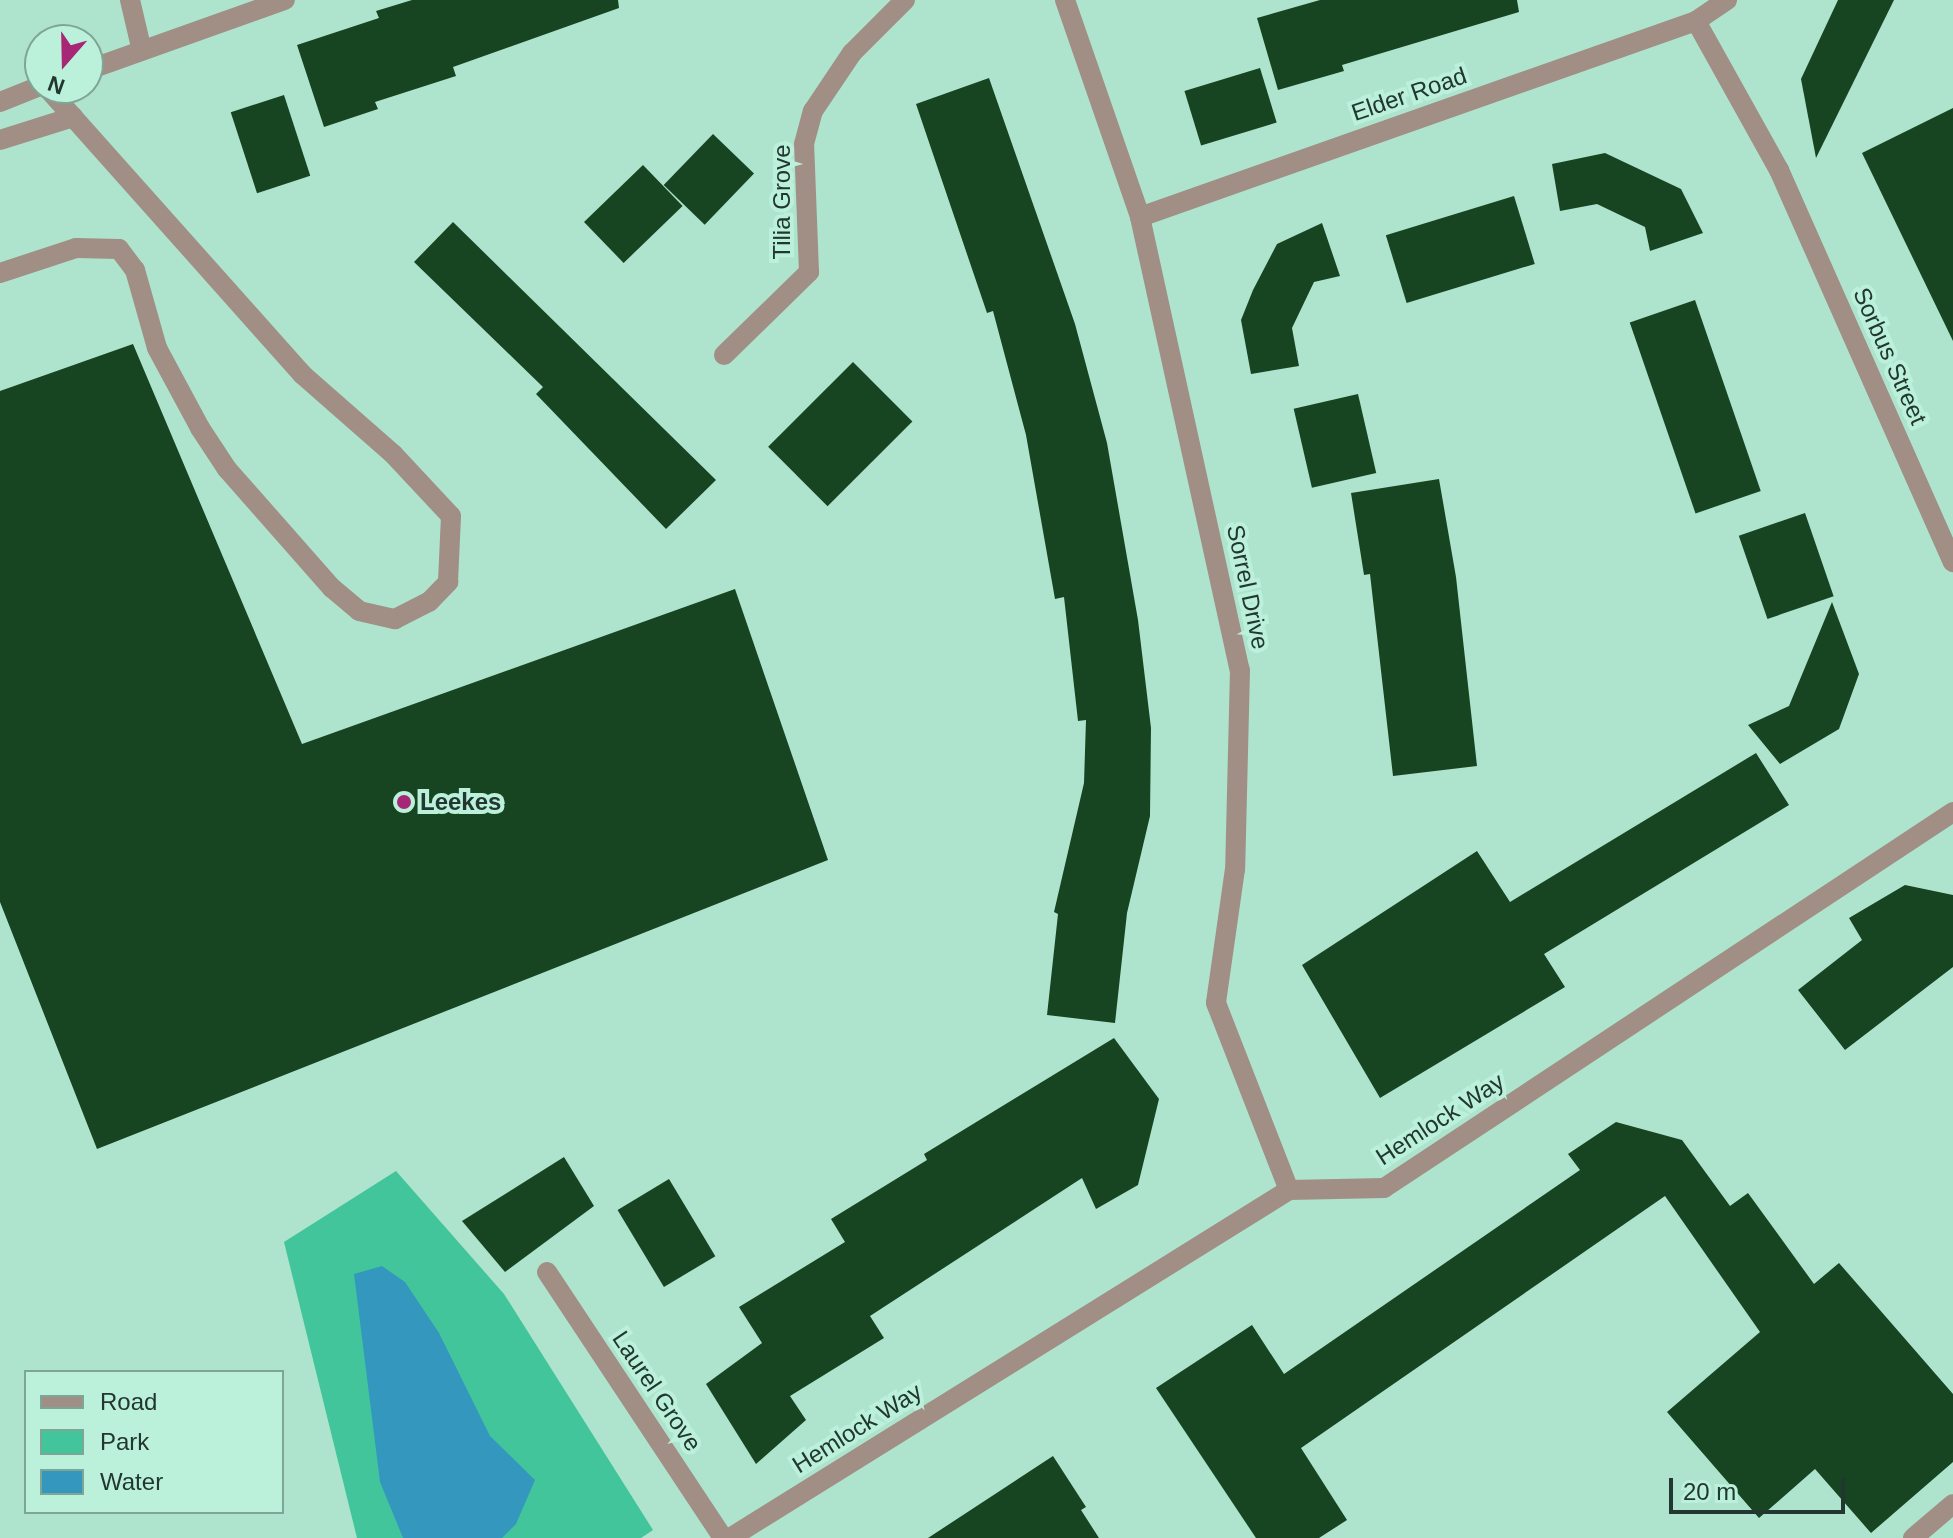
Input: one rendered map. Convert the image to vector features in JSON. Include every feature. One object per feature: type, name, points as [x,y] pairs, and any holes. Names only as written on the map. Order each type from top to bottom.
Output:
[{"type":"street","points":[[130,0],[142,51]]},
{"type":"street","points":[[104,64],[285,0]]},
{"type":"street","name":"Tilia Grove","points":[[724,355],[809,272],[804,144],[813,111],[852,53],[905,0]]},
{"type":"street","name":"Sorrel Drive","points":[[1065,0],[1140,217],[1240,670],[1235,869],[1216,1003],[1289,1190]]},
{"type":"street","name":"Elder Road","points":[[1140,217],[1696,21],[1727,0]]},
{"type":"street","name":"Sorbus Street","points":[[1696,21],[1779,170],[1953,562]]},
{"type":"street","points":[[0,102],[24,92]]},
{"type":"street","points":[[0,273],[76,248],[119,249],[135,270],[157,348],[200,428],[227,469],[332,588],[359,611],[395,619],[429,602],[448,582],[451,516],[393,454],[302,374],[61,104]]},
{"type":"street","points":[[0,140],[73,117]]},
{"type":"street","name":"Hemlock Way","points":[[730,1538],[1289,1190],[1384,1188],[1953,812]]},
{"type":"street","name":"Laurel Grove","points":[[547,1272],[723,1538]]},
{"type":"street","points":[[1913,1538],[1953,1504]]},
{"type":"green space","points":[[396,1171],[504,1294],[653,1530],[641,1538],[357,1538],[284,1242]]},
{"type":"water","points":[[382,1266],[405,1282],[439,1333],[490,1436],[535,1480],[516,1524],[502,1538],[403,1538],[380,1482],[354,1274]]},
{"type":"building","points":[[412,0],[618,0],[619,8],[453,67],[456,76],[375,102],[378,109],[324,127],[297,45],[379,18],[376,11]]},
{"type":"building","points":[[1320,0],[1517,0],[1519,12],[1342,65],[1344,71],[1278,90],[1257,18]]},
{"type":"building","points":[[1838,0],[1894,0],[1816,158],[1801,79]]},
{"type":"building","points":[[1260,68],[1277,123],[1201,146],[1184,91]]},
{"type":"building","points":[[989,78],[1075,324],[1107,443],[1138,620],[1151,728],[1150,816],[1127,913],[1115,1023],[1047,1015],[1058,914],[1054,912],[1084,783],[1086,720],[1078,721],[1064,597],[1055,599],[1026,435],[993,311],[987,313],[916,104]]},
{"type":"building","points":[[284,95],[310,176],[257,193],[231,112]]},
{"type":"building","points":[[1953,108],[1953,341],[1862,153]]},
{"type":"building","points":[[713,134],[754,174],[705,225],[664,185]]},
{"type":"building","points":[[1605,153],[1681,189],[1703,233],[1650,251],[1645,227],[1597,204],[1560,211],[1552,164]]},
{"type":"building","points":[[643,165],[683,206],[624,263],[584,222]]},
{"type":"building","points":[[1514,196],[1535,264],[1407,303],[1386,235]]},
{"type":"building","points":[[453,222],[716,480],[666,529],[536,394],[543,387],[414,262]]},
{"type":"building","points":[[1322,223],[1340,276],[1314,282],[1292,328],[1299,366],[1251,374],[1241,320],[1253,290],[1277,244]]},
{"type":"building","points":[[1695,300],[1761,491],[1696,513],[1630,322]]},
{"type":"building","name":"Leekes","points":[[133,344],[302,744],[735,589],[828,860],[97,1149],[0,902],[0,391]]},
{"type":"building","points":[[853,362],[912,421],[828,506],[768,447]]},
{"type":"building","points":[[1358,394],[1376,473],[1312,488],[1294,409]]},
{"type":"building","points":[[1439,479],[1456,577],[1477,766],[1393,776],[1370,574],[1364,575],[1351,493]]},
{"type":"building","points":[[1805,513],[1834,596],[1767,619],[1739,536]]},
{"type":"building","points":[[1832,602],[1859,674],[1839,729],[1780,764],[1748,725],[1789,706]]},
{"type":"building","points":[[1756,753],[1789,805],[1544,954],[1565,987],[1380,1098],[1302,965],[1477,851],[1510,902]]},
{"type":"building","points":[[1905,885],[1953,895],[1953,967],[1845,1050],[1798,990],[1862,940],[1849,918]]},
{"type":"building","points":[[1114,1038],[1159,1099],[1138,1185],[1096,1209],[1082,1178],[870,1316],[884,1338],[790,1396],[806,1420],[756,1464],[706,1384],[762,1343],[739,1307],[845,1242],[831,1219],[927,1160],[924,1154]]},
{"type":"building","points":[[1616,1122],[1682,1140],[1730,1206],[1748,1193],[1814,1284],[1839,1263],[1953,1394],[1953,1462],[1871,1533],[1815,1469],[1759,1518],[1667,1412],[1760,1332],[1665,1196],[1301,1448],[1347,1520],[1319,1538],[1256,1538],[1156,1388],[1252,1325],[1284,1374],[1580,1170],[1568,1154]]},
{"type":"building","points":[[564,1157],[594,1206],[505,1272],[462,1221]]},
{"type":"building","points":[[669,1179],[715,1256],[664,1287],[618,1210]]},
{"type":"building","points":[[1053,1456],[1086,1507],[1081,1510],[1099,1538],[928,1538]]},
{"type":"place","name":"Leekes","points":[[404,802]]}]
